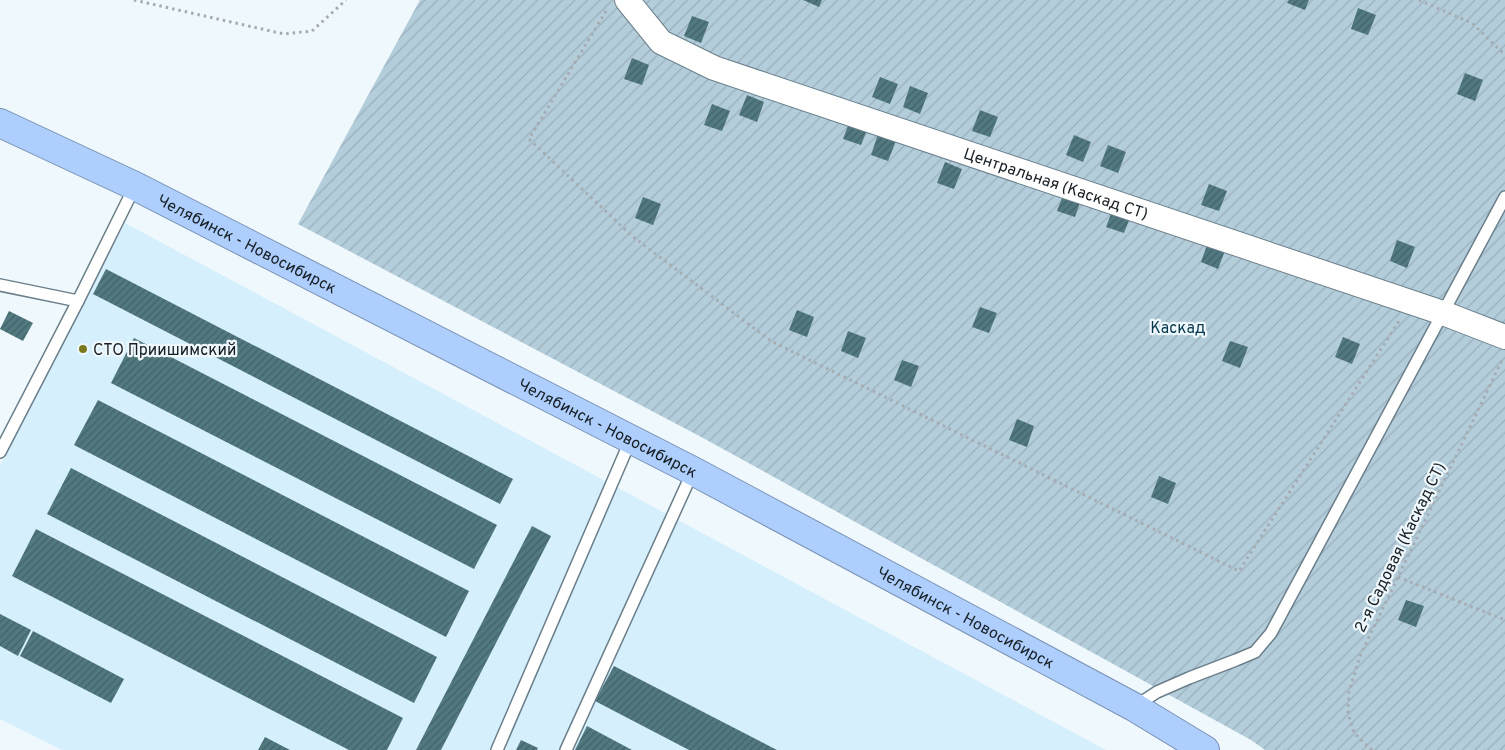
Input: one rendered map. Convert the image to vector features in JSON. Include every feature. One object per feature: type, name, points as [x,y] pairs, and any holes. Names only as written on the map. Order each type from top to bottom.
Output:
[{"type":"highway","name":"Челябинск - Новосибирск","points":[[0,123],[135,186],[693,470],[1134,707],[1195,748]]},
{"type":"street","name":"Центральная (Каскад СТ)","points":[[618,4],[661,42],[714,68],[1443,313],[1505,337]]},
{"type":"lane","points":[[0,452],[135,186]]},
{"type":"lane","points":[[1134,707],[1157,692],[1255,652],[1271,633],[1505,197]]},
{"type":"lane","points":[[0,285],[78,301]]},
{"type":"lane","points":[[497,750],[631,439]]},
{"type":"lane","points":[[566,750],[693,470]]},
{"type":"path","points":[[134,0],[284,34],[312,32],[346,0]]},
{"type":"path","points":[[1419,0],[1472,23],[1505,55]]},
{"type":"path","points":[[618,4],[529,139],[632,236],[771,342],[1239,571],[1410,302]]},
{"type":"path","name":"2-я Садовая (Каскад СТ)","points":[[1372,750],[1354,732],[1348,713],[1349,692],[1360,656],[1505,355]]},
{"type":"path","points":[[1398,577],[1505,620]]},
{"type":"shaded area","points":[[125,223],[1106,750],[62,750],[0,719],[0,465]]},
{"type":"green space","name":"Каскад","points":[[420,0],[1505,0],[1505,750],[1265,750],[1251,740],[703,438],[298,224]]},
{"type":"building","points":[[803,0],[822,0],[819,7]]},
{"type":"building","points":[[1289,0],[1309,0],[1305,10],[1287,3]]},
{"type":"building","points":[[1358,8],[1376,15],[1368,35],[1351,29]]},
{"type":"building","points":[[692,16],[709,22],[701,43],[684,36]]},
{"type":"building","points":[[632,58],[649,65],[642,85],[624,79]]},
{"type":"building","points":[[1465,73],[1483,80],[1475,101],[1457,94]]},
{"type":"building","points":[[880,77],[898,84],[890,104],[872,97]]},
{"type":"building","points":[[910,86],[928,93],[920,114],[903,107]]},
{"type":"building","points":[[747,95],[764,102],[757,122],[739,115]]},
{"type":"building","points":[[712,104],[730,111],[722,131],[704,125]]},
{"type":"building","points":[[980,110],[998,117],[990,137],[972,131]]},
{"type":"building","points":[[851,118],[869,125],[861,145],[843,139]]},
{"type":"building","points":[[878,134],[896,141],[888,161],[871,155]]},
{"type":"building","points":[[1074,135],[1091,142],[1083,162],[1066,155]]},
{"type":"building","points":[[1108,145],[1126,152],[1118,173],[1100,166]]},
{"type":"building","points":[[945,162],[962,169],[954,189],[937,183]]},
{"type":"building","points":[[1209,184],[1227,191],[1219,211],[1201,205]]},
{"type":"building","points":[[1065,190],[1082,197],[1075,217],[1057,211]]},
{"type":"building","points":[[643,197],[661,204],[653,225],[635,218]]},
{"type":"building","points":[[1114,206],[1132,213],[1124,233],[1106,227]]},
{"type":"building","points":[[1397,240],[1415,247],[1407,268],[1390,261]]},
{"type":"building","points":[[1208,242],[1226,248],[1218,269],[1201,262]]},
{"type":"building","points":[[106,269],[513,479],[500,504],[93,294]]},
{"type":"building","points":[[980,307],[997,313],[989,333],[972,327]]},
{"type":"building","points":[[797,310],[814,317],[807,337],[789,330]]},
{"type":"building","points":[[9,311],[33,323],[23,341],[0,329]]},
{"type":"building","points":[[848,331],[866,338],[858,358],[841,351]]},
{"type":"building","points":[[1343,337],[1360,344],[1352,364],[1335,357]]},
{"type":"building","points":[[134,338],[497,525],[474,569],[111,383]]},
{"type":"building","points":[[1230,341],[1248,347],[1240,368],[1222,361]]},
{"type":"building","points":[[902,360],[919,366],[911,387],[894,380]]},
{"type":"building","points":[[98,400],[469,591],[446,637],[74,445]]},
{"type":"building","points":[[1017,419],[1034,426],[1027,447],[1009,440]]},
{"type":"building","points":[[71,468],[437,657],[414,703],[47,514]]},
{"type":"building","points":[[1159,476],[1176,483],[1168,504],[1151,497]]},
{"type":"building","points":[[532,526],[551,536],[441,750],[416,750]]},
{"type":"building","points":[[36,529],[403,718],[387,750],[349,750],[12,576]]},
{"type":"building","points":[[1406,600],[1424,606],[1416,627],[1398,620]]},
{"type":"building","points":[[0,614],[31,630],[18,656],[0,646]]},
{"type":"building","points":[[33,631],[124,679],[111,703],[20,656]]},
{"type":"building","points":[[614,666],[777,750],[689,750],[595,701]]},
{"type":"building","points":[[587,726],[632,750],[575,750]]},
{"type":"building","points":[[265,737],[290,750],[258,750]]},
{"type":"building","points":[[521,740],[538,748],[537,750],[516,750]]},
{"type":"place","name":"СТО Приишимский","points":[[83,349]]}]
